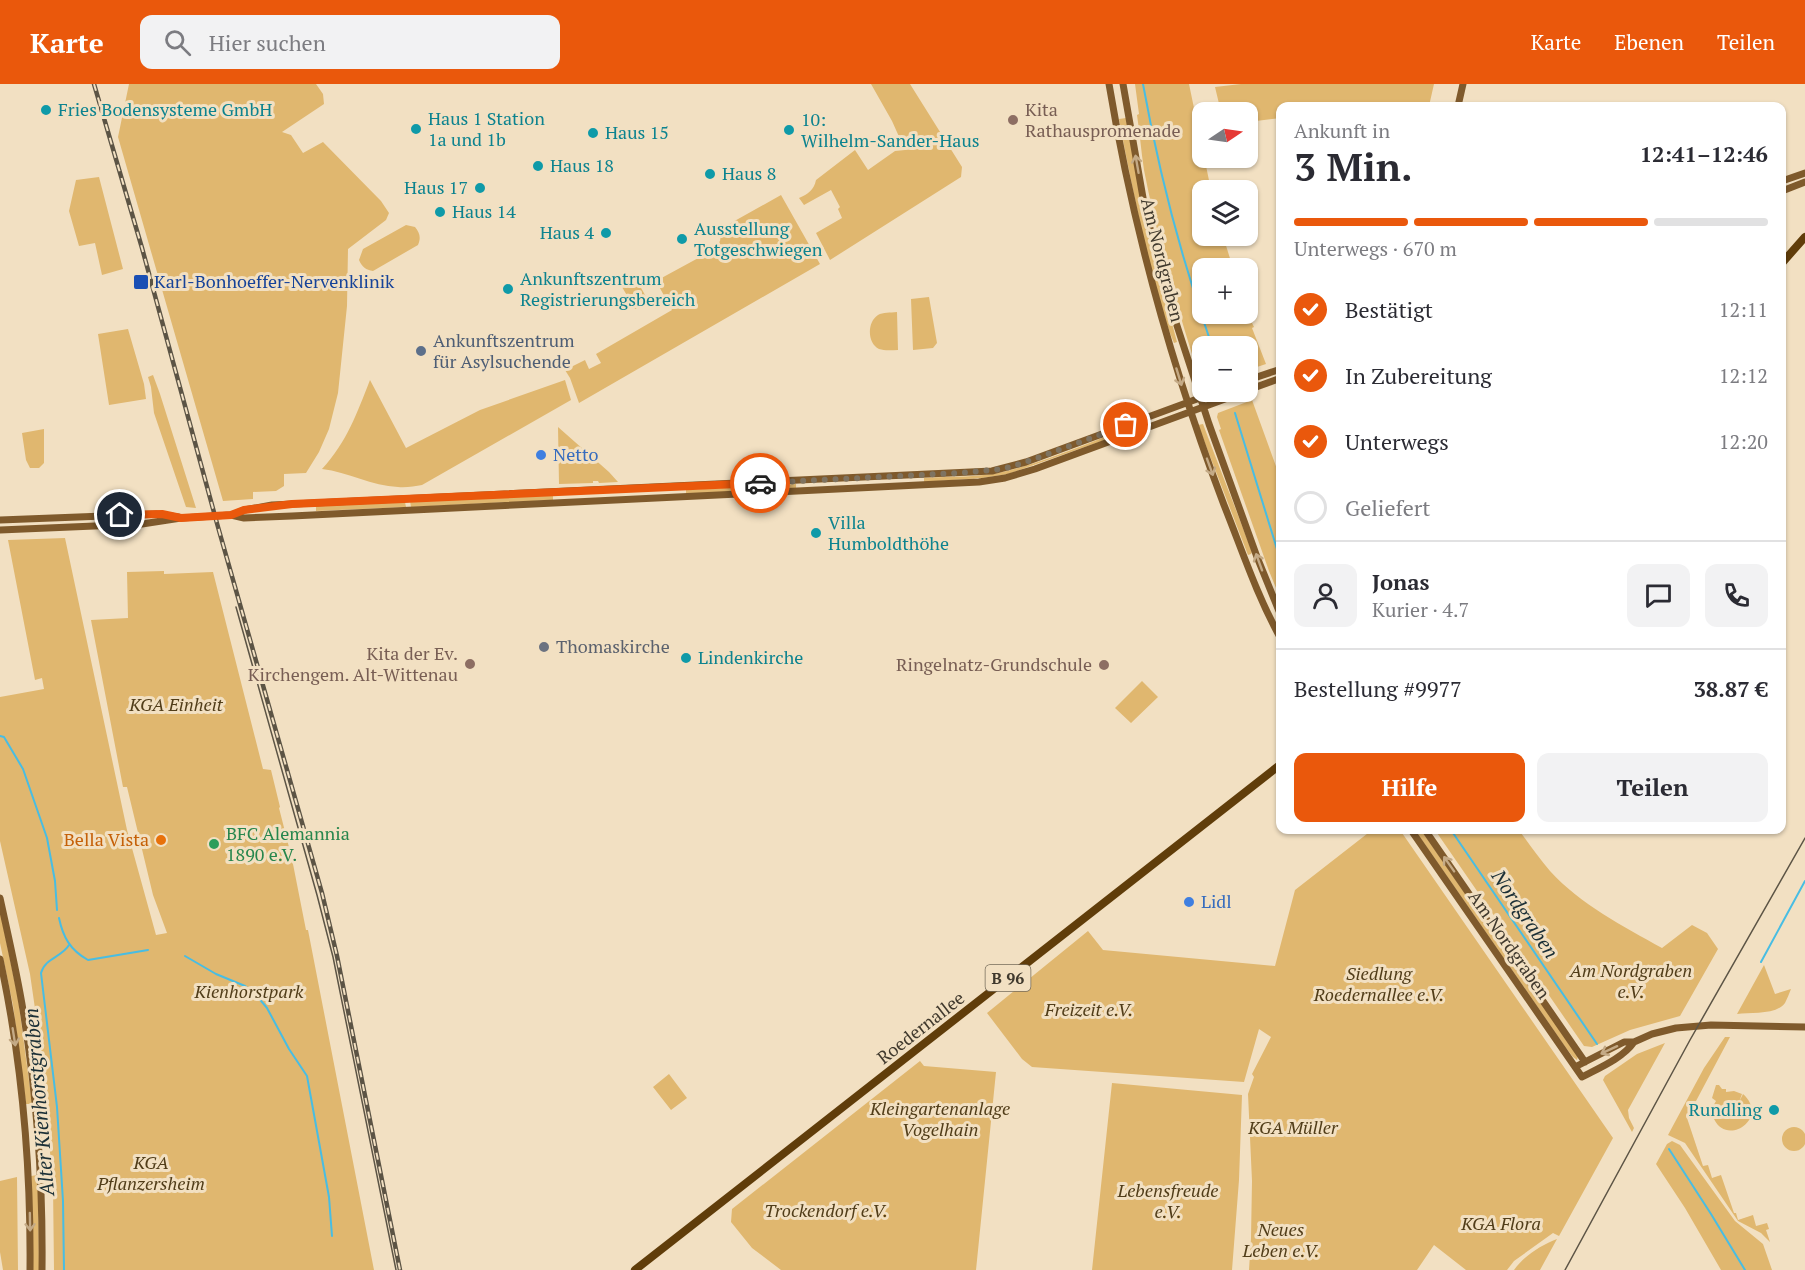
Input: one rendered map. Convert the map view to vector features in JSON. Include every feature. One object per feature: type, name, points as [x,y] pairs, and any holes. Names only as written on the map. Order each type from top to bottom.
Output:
[{"type":"main road","name":"Am Nordgraben","points":[[1109,84],[1141,244],[1161,320],[1190,412],[1257,591],[1276,629]]},
{"type":"main road","name":"Am Nordgraben","points":[[1123,84],[1155,250],[1192,372]]},
{"type":"main road","points":[[1459,102],[1463,84]]},
{"type":"main road","points":[[1786,180],[1805,173]]},
{"type":"main road","points":[[1786,189],[1805,182]]},
{"type":"main road","points":[[1786,258],[1805,237]]},
{"type":"main road","points":[[1258,377],[1276,371]]},
{"type":"main road","points":[[1258,387],[1276,380]]},
{"type":"main road","points":[[231,515],[244,510],[292,504],[982,472],[1026,462],[1192,400]]},
{"type":"main road","name":"Am Nordgraben","points":[[1202,402],[1276,604]]},
{"type":"main road","points":[[0,530],[142,524],[181,518],[231,515],[244,518],[292,516],[978,482],[1005,478],[1035,469],[1217,402]]},
{"type":"main road","points":[[0,520],[162,514],[181,518]]},
{"type":"main road","points":[[65,518],[65,527]]},
{"type":"main road","points":[[41,519],[41,528]]},
{"type":"main road","name":"Roedernallee","points":[[635,1270],[1276,769]]},
{"type":"main road","name":"Am Nordgraben","points":[[1414,834],[1582,1077],[1600,1068],[1634,1042]]},
{"type":"main road","name":"Am Nordgraben","points":[[1428,834],[1585,1062]]},
{"type":"main road","points":[[0,898],[23,1009],[32,1077],[40,1164],[42,1270]]},
{"type":"main road","points":[[0,959],[11,1018],[24,1115],[30,1270]]},
{"type":"main road","points":[[1575,1067],[1624,1042],[1634,1042],[1672,1029],[1805,1027]]},
{"type":"green space","points":[[129,84],[316,84],[323,94],[324,104],[282,132],[291,135],[303,153],[323,142],[381,201],[389,213],[386,220],[348,249],[347,306],[338,393],[329,429],[319,452],[306,473],[284,474],[284,486],[276,491],[253,492],[253,499],[223,501],[118,137]]},
{"type":"green space","points":[[871,84],[910,84],[962,167],[961,177],[830,260],[816,233],[842,218],[838,209],[840,207],[831,190],[804,205],[799,198],[810,191],[816,180],[855,150],[868,170],[895,151],[905,150]]},
{"type":"green space","points":[[1135,84],[1189,84],[1193,102],[1192,168],[1206,168],[1209,180],[1192,180],[1192,246],[1226,246],[1230,258],[1192,258],[1192,324],[1252,324],[1255,336],[1192,336],[1192,354],[1154,216],[1143,163],[1137,115],[1139,114]]},
{"type":"green space","points":[[1241,84],[1434,84],[1430,102],[1276,102],[1276,119],[1258,121],[1258,102],[1219,102],[1215,87]]},
{"type":"green space","points":[[1126,118],[1147,231],[1177,342],[1174,343],[1156,288],[1139,218],[1119,119]]},
{"type":"green space","points":[[99,177],[123,269],[102,275],[95,243],[79,246],[69,211],[76,180]]},
{"type":"green space","points":[[781,195],[820,264],[579,403],[565,370],[585,360],[589,369],[601,363],[596,354],[672,310],[656,281],[713,250],[720,241],[722,228]]},
{"type":"green space","points":[[406,225],[415,227],[418,231],[420,238],[418,245],[373,271],[366,269],[359,260],[363,249]]},
{"type":"green space","points":[[636,279],[649,302],[635,309],[622,287]]},
{"type":"green space","points":[[929,297],[937,343],[933,348],[913,350],[911,299]]},
{"type":"green space","points":[[897,312],[898,350],[879,349],[872,342],[870,327],[872,322],[880,314]]},
{"type":"green space","points":[[128,329],[146,399],[109,405],[98,334]]},
{"type":"green space","points":[[1258,343],[1266,364],[1258,367]]},
{"type":"green space","points":[[153,375],[196,508],[186,507],[154,413],[148,377]]},
{"type":"green space","points":[[370,380],[406,448],[480,410],[565,380],[571,400],[422,485],[388,486],[322,469],[345,438]]},
{"type":"green space","points":[[1253,402],[1276,466],[1276,588],[1219,430],[1221,429],[1218,413]]},
{"type":"green space","points":[[1147,421],[1147,425],[1008,474],[924,482],[924,478],[976,476],[1007,471],[1060,454]]},
{"type":"green space","points":[[1203,424],[1251,554],[1248,555],[1198,425]]},
{"type":"green space","points":[[558,427],[618,482],[593,481],[593,483],[559,484]]},
{"type":"green space","points":[[44,429],[44,463],[39,468],[30,468],[26,460],[22,433]]},
{"type":"green space","points":[[796,484],[796,489],[686,494],[686,490]]},
{"type":"green space","points":[[553,495],[553,500],[411,507],[410,501]]},
{"type":"green space","points":[[405,502],[406,507],[316,511],[316,506]]},
{"type":"green space","points":[[65,538],[127,830],[156,935],[167,933],[153,895],[127,787],[123,787],[91,620],[128,618],[127,572],[164,571],[164,574],[213,572],[263,769],[271,770],[292,859],[374,1270],[54,1270],[53,1186],[41,1050],[30,974],[0,841],[0,697],[44,689],[42,678],[35,680],[8,540]]},
{"type":"green space","points":[[1142,681],[1158,697],[1131,723],[1115,708]]},
{"type":"green space","points":[[1367,834],[1403,834],[1613,1138],[1559,1236],[1553,1233],[1514,1261],[1507,1270],[1466,1270],[1434,1245],[1417,1270],[1249,1270],[1252,1181],[1248,1094],[1254,1077],[1252,1074],[1271,1037],[1259,1029],[1244,1082],[1032,1067],[1022,1059],[987,1013],[1088,931],[1103,950],[1275,966],[1295,890]]},
{"type":"green space","points":[[1418,834],[1424,834],[1578,1056],[1577,1060],[1566,1048]]},
{"type":"green space","name":"Am Nordgraben e.V.","points":[[1438,834],[1522,834],[1550,871],[1575,894],[1603,914],[1662,948],[1692,925],[1707,933],[1718,949],[1680,1016],[1630,1030],[1592,1047],[1584,1046]]},
{"type":"green space","points":[[0,911],[18,998],[32,1104],[26,1104],[13,1005],[0,943]]},
{"type":"green space","points":[[1764,965],[1775,994],[1791,989],[1785,1003],[1776,1010],[1737,1014]]},
{"type":"green space","points":[[1725,1037],[1730,1037],[1687,1118],[1703,1166],[1708,1165],[1712,1178],[1721,1175],[1738,1220],[1753,1215],[1756,1226],[1767,1223],[1769,1229],[1766,1230],[1770,1242],[1761,1233],[1738,1221],[1685,1143],[1668,1135],[1704,1068]]},
{"type":"green space","points":[[1665,1043],[1628,1110],[1634,1128],[1632,1132],[1603,1080],[1605,1076],[1637,1054]]},
{"type":"green space","points":[[920,1061],[924,1066],[996,1072],[976,1270],[781,1270],[752,1248],[731,1222],[732,1209]]},
{"type":"green space","points":[[669,1074],[687,1098],[671,1110],[653,1087]]},
{"type":"green space","name":"Lebensfreude e.V.","points":[[1112,1083],[1242,1095],[1239,1180],[1232,1270],[1092,1270]]},
{"type":"green space","points":[[1716,1085],[1726,1089],[1726,1092],[1734,1091],[1742,1094],[1739,1102],[1743,1094],[1750,1103],[1752,1112],[1744,1126],[1736,1130],[1728,1130],[1720,1127],[1714,1119],[1712,1110],[1716,1101],[1712,1098]]},
{"type":"green space","points":[[1794,1127],[1803,1130],[1806,1139],[1803,1148],[1794,1151],[1785,1148],[1782,1139],[1785,1130]]},
{"type":"green space","points":[[1672,1141],[1680,1145],[1735,1221],[1763,1244],[1772,1270],[1721,1270],[1656,1164],[1667,1144]]},
{"type":"green space","points":[[38,1175],[39,1270],[33,1270],[31,1176]]},
{"type":"green space","points":[[17,1177],[18,1270],[3,1270],[0,1252],[0,1181]]},
{"type":"green space","points":[[1557,1239],[1540,1270],[1514,1270],[1533,1252]]},
{"type":"waterway","name":"Nordgraben","points":[[1143,84],[1172,216],[1209,336]]},
{"type":"waterway","name":"Nordgraben","points":[[1235,413],[1276,546]]},
{"type":"waterway","points":[[0,736],[4,737],[23,769],[47,838],[55,881],[57,910]]},
{"type":"waterway","name":"Nordgraben","points":[[1454,834],[1597,1044]]},
{"type":"waterway","points":[[1761,962],[1805,881]]},
{"type":"waterway","points":[[59,918],[68,942],[76,952],[88,960],[148,950]]},
{"type":"waterway","name":"Alter Kienhorstgraben","points":[[64,1270],[63,1201],[57,1107],[41,973],[46,964],[69,945]]},
{"type":"waterway","points":[[185,956],[216,974],[245,986],[257,996],[267,1008],[289,1049],[307,1076],[329,1197],[332,1236]]},
{"type":"waterway","name":"Nordgraben","points":[[1669,1149],[1745,1270]]},
{"type":"tram line","points":[[236,607],[333,957],[396,1270]]},
{"type":"tram line","points":[[1565,1270],[1690,1040],[1805,838]]},
{"type":"railway","points":[[94,84],[322,893],[337,956],[400,1270]]},
{"type":"way so far","points":[[760,483],[1003,469],[1126,425]]},
{"type":"place","name":"Fries Bodensysteme GmbH","points":[[46,110]]},
{"type":"place","name":"Kita Rathauspromenade","points":[[1013,120]]},
{"type":"place","name":"Haus 1 Station 1a und 1b","points":[[416,129]]},
{"type":"place","name":"10: Wilhelm-Sander-Haus","points":[[789,130]]},
{"type":"place","name":"Haus 15","points":[[593,133]]},
{"type":"place","name":"Haus 18","points":[[538,166]]},
{"type":"place","name":"Haus 8","points":[[710,174]]},
{"type":"place","name":"Haus 17","points":[[480,188]]},
{"type":"place","name":"Haus 14","points":[[440,212]]},
{"type":"place","name":"Haus 4","points":[[606,233]]},
{"type":"place","name":"Ausstellung Totgeschwiegen","points":[[682,239]]},
{"type":"place","name":"Karl-Bonhoeffer-Nervenklinik","points":[[141,282]]},
{"type":"place","name":"Ankunftszentrum Registrierungsbereich","points":[[508,289]]},
{"type":"place","name":"Ankunftszentrum für Asylsuchende","points":[[421,351]]},
{"type":"place","name":"Netto","points":[[541,455]]},
{"type":"place","name":"Villa Humboldthöhe","points":[[816,533]]},
{"type":"place","name":"Thomaskirche","points":[[544,647]]},
{"type":"place","name":"Lindenkirche","points":[[686,658]]},
{"type":"place","name":"Kita der Ev. Kirchengem. Alt-Wittenau","points":[[470,664]]},
{"type":"place","name":"Ringelnatz-Grundschule","points":[[1104,665]]},
{"type":"place","name":"Bella Vista","points":[[161,840]]},
{"type":"place","name":"BFC Alemannia 1890 e.V.","points":[[214,844]]},
{"type":"place","name":"Lidl","points":[[1189,902]]},
{"type":"place","name":"Rundling","points":[[1774,1110]]},
{"type":"route","points":[[120,515],[162,514],[181,518],[231,515],[265,506],[292,504],[760,483]]},
{"type":"park label","name":"KGA Einheit","points":[[176,705]]},
{"type":"park label","name":"Siedlung Roedernallee e.V.","points":[[1379,984]]},
{"type":"park label","name":"Kienhorstpark","points":[[249,992]]},
{"type":"park label","name":"Freizeit e.V.","points":[[1089,1010]]},
{"type":"park label","name":"Kleingartenanlage Vogelhain","points":[[940,1119]]},
{"type":"park label","name":"KGA Müller","points":[[1293,1128]]},
{"type":"park label","name":"KGA Pflanzersheim","points":[[151,1173]]},
{"type":"park label","name":"Trockendorf e.V.","points":[[826,1211]]},
{"type":"park label","name":"KGA Flora","points":[[1501,1224]]},
{"type":"park label","name":"Neues Leben e.V.","points":[[1281,1240]]}]
